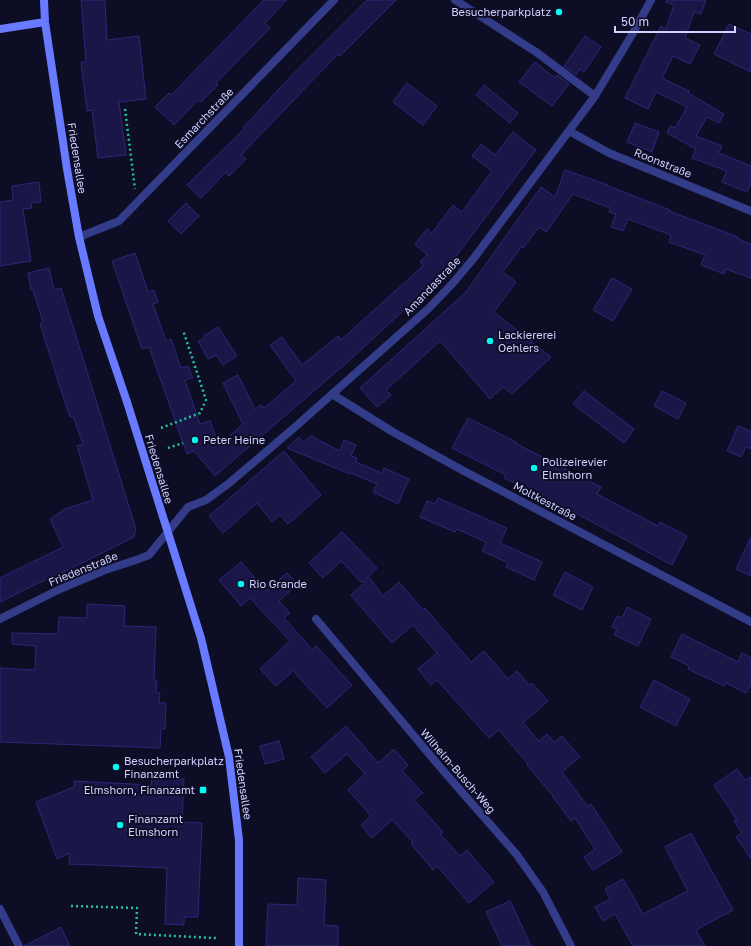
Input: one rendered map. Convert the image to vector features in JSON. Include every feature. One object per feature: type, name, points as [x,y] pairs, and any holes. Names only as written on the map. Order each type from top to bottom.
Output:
[{"type":"main road","name":"Friedensallee","points":[[44,0],[67,169],[98,316],[127,402],[201,638],[230,757],[239,840],[239,946]]},
{"type":"main road","points":[[0,29],[46,22]]},
{"type":"street","name":"Esmarchstraße","points":[[80,236],[119,221],[334,0]]},
{"type":"street","points":[[455,0],[536,52],[595,96]]},
{"type":"street","name":"Amandastraße","points":[[167,531],[188,507],[206,500],[228,484],[332,394],[428,309],[452,284],[474,258],[595,96],[651,0]]},
{"type":"street","name":"Roonstraße","points":[[569,131],[609,153],[751,211]]},
{"type":"street","name":"Moltkestraße","points":[[332,394],[394,432],[462,470],[751,622]]},
{"type":"street","name":"Friedenstraße","points":[[0,619],[60,589],[105,570],[149,555],[167,531]]},
{"type":"street","name":"Wilhelm-Busch-Weg","points":[[316,619],[440,767],[517,855],[543,892],[571,946]]},
{"type":"street","points":[[0,909],[19,946]]},
{"type":"street","points":[[0,922],[8,926]]},
{"type":"path","points":[[125,109],[135,190],[138,201]]},
{"type":"path","points":[[161,428],[200,413],[206,400],[183,330]]},
{"type":"path","points":[[168,448],[182,443]]},
{"type":"path","points":[[71,906],[137,908],[136,934],[216,938]]},
{"type":"building","points":[[81,0],[105,0],[107,40],[139,36],[146,99],[119,102],[126,155],[98,158],[92,110],[87,111],[81,62],[86,62]]},
{"type":"building","points":[[264,0],[287,0],[265,23],[270,28],[216,83],[218,85],[201,102],[198,100],[174,125],[155,107],[169,93],[171,95]]},
{"type":"building","points":[[367,0],[396,0],[340,56],[338,54],[241,155],[246,159],[229,176],[226,172],[201,198],[187,185],[244,129],[243,128],[292,75]]},
{"type":"building","points":[[666,0],[706,0],[701,14],[694,12],[685,38],[700,45],[690,64],[673,56],[662,78],[689,91],[688,93],[724,114],[719,123],[707,117],[696,136],[722,146],[719,153],[751,166],[751,183],[747,192],[722,182],[727,171],[692,158],[696,149],[667,133],[670,126],[675,128],[687,107],[656,92],[648,109],[625,98],[661,26],[666,29],[674,5],[666,2]]},
{"type":"building","points":[[729,24],[751,34],[751,72],[714,54]]},
{"type":"building","points":[[585,36],[601,47],[584,72],[580,69],[576,75],[564,66]]},
{"type":"building","points":[[535,62],[555,78],[557,75],[569,84],[552,106],[519,82]]},
{"type":"building","points":[[407,83],[437,106],[423,125],[393,102]]},
{"type":"building","points":[[484,85],[518,113],[510,123],[476,95]]},
{"type":"building","points":[[635,123],[659,132],[652,152],[627,142]]},
{"type":"building","points":[[513,132],[536,150],[457,255],[430,286],[351,359],[215,476],[194,451],[187,454],[149,347],[142,349],[112,261],[135,253],[148,292],[154,290],[158,302],[153,304],[166,341],[171,339],[181,368],[188,366],[193,378],[185,380],[200,424],[210,421],[219,445],[243,424],[223,383],[238,375],[255,409],[261,405],[264,408],[296,381],[270,345],[282,337],[302,365],[338,336],[341,340],[424,265],[420,262],[427,255],[415,244],[427,229],[432,233],[453,205],[462,212],[492,171],[472,156],[481,144],[495,155]]},
{"type":"building","points":[[565,170],[608,185],[670,210],[669,211],[738,237],[738,239],[751,244],[751,278],[726,269],[724,274],[701,265],[705,255],[669,242],[671,235],[628,219],[623,231],[611,227],[616,214],[609,212],[610,208],[573,194],[546,232],[539,227],[523,248],[522,246],[503,272],[516,282],[494,312],[551,357],[512,394],[503,387],[490,399],[440,341],[386,390],[391,395],[377,407],[360,388],[466,292],[541,187],[555,197]]},
{"type":"building","points":[[39,182],[41,202],[31,203],[32,208],[23,209],[31,261],[0,266],[0,202],[13,200],[12,186]]},
{"type":"building","points":[[186,203],[199,216],[181,234],[168,221]]},
{"type":"building","points":[[49,268],[54,290],[61,288],[136,529],[134,537],[0,602],[0,578],[63,547],[50,519],[65,509],[93,500],[77,446],[83,444],[73,416],[70,417],[40,324],[43,322],[33,290],[31,290],[28,273]]},
{"type":"building","points":[[612,278],[632,289],[613,321],[593,310]]},
{"type":"building","points":[[218,327],[237,356],[223,365],[216,355],[208,359],[198,341],[205,338],[204,336]]},
{"type":"building","points":[[584,391],[634,429],[624,443],[573,404]]},
{"type":"building","points":[[662,391],[686,403],[678,419],[654,406]]},
{"type":"building","name":"Polizeirevier Elmshorn","points":[[468,418],[601,487],[597,494],[658,526],[660,522],[687,536],[672,565],[585,518],[504,478],[506,475],[452,448]]},
{"type":"building","points":[[738,426],[751,431],[751,449],[746,447],[741,457],[727,451]]},
{"type":"building","points":[[311,436],[340,451],[344,440],[356,445],[351,456],[357,458],[356,462],[382,473],[384,468],[409,479],[398,504],[373,492],[377,484],[287,448],[299,437],[303,442]]},
{"type":"building","points":[[284,451],[321,495],[288,524],[280,515],[272,522],[257,503],[223,533],[209,516]]},
{"type":"building","points":[[438,498],[507,528],[500,543],[542,562],[534,580],[506,567],[508,563],[482,551],[486,542],[457,529],[455,532],[420,517],[427,501],[435,504]]},
{"type":"building","points":[[342,532],[377,568],[362,583],[341,561],[323,578],[309,563]]},
{"type":"building","points":[[751,537],[751,576],[736,569]]},
{"type":"building","points":[[241,562],[266,591],[287,573],[298,584],[279,601],[290,613],[284,618],[312,649],[316,646],[352,685],[327,708],[293,671],[276,686],[260,669],[290,641],[250,598],[241,606],[219,580]]},
{"type":"building","points":[[565,572],[593,587],[582,610],[553,595]]},
{"type":"building","points":[[370,578],[383,596],[399,582],[423,610],[425,608],[471,662],[484,651],[508,679],[517,671],[529,685],[532,683],[548,701],[523,723],[539,741],[547,734],[554,742],[562,736],[580,757],[562,772],[588,807],[591,804],[622,852],[593,870],[584,857],[595,849],[575,818],[571,821],[553,796],[527,765],[528,764],[499,730],[489,738],[437,680],[431,685],[418,669],[437,653],[413,625],[392,643],[351,595]]},
{"type":"building","points":[[87,604],[125,606],[124,626],[156,627],[154,681],[157,681],[156,692],[160,693],[159,703],[166,703],[165,729],[161,729],[160,748],[0,742],[0,668],[35,670],[36,646],[12,644],[12,633],[58,634],[59,617],[87,618]]},
{"type":"building","points":[[627,607],[651,619],[638,646],[614,635],[617,629],[612,627],[617,616],[622,618]]},
{"type":"building","points":[[682,634],[738,662],[742,653],[751,658],[751,684],[746,693],[726,683],[724,686],[688,669],[689,666],[671,657]]},
{"type":"building","points":[[654,680],[690,699],[676,726],[640,707]]},
{"type":"building","points":[[346,726],[378,763],[394,749],[408,765],[402,771],[423,793],[414,800],[443,832],[440,834],[460,856],[467,850],[494,882],[469,903],[437,866],[433,870],[411,844],[413,842],[392,820],[372,838],[361,825],[371,816],[348,790],[365,774],[347,754],[325,773],[311,757]]},
{"type":"building","points":[[279,741],[284,759],[265,764],[260,746]]},
{"type":"building","points":[[737,769],[745,780],[751,777],[751,859],[736,837],[742,833],[734,821],[737,820],[714,785]]},
{"type":"building","points":[[152,778],[184,779],[182,822],[202,823],[198,917],[184,917],[184,925],[165,924],[167,868],[69,864],[70,853],[57,859],[36,802],[74,787],[74,781],[151,785]]},
{"type":"building","points":[[691,833],[733,910],[696,930],[705,946],[633,946],[615,914],[603,921],[595,907],[610,899],[605,889],[623,879],[643,914],[688,891],[665,847]]},
{"type":"building","points":[[298,878],[326,880],[324,925],[338,926],[338,946],[266,946],[268,904],[297,905]]},
{"type":"building","points":[[510,901],[531,946],[502,946],[486,912]]},
{"type":"building","points":[[61,927],[70,946],[24,946]]},
{"type":"place","name":"Besucherparkplatz","points":[[559,12]]},
{"type":"place","name":"Lackiererei Oehlers","points":[[490,341]]},
{"type":"place","name":"Peter Heine","points":[[195,440]]},
{"type":"place","name":"Polizeirevier Elmshorn","points":[[534,468]]},
{"type":"place","name":"Rio Grande","points":[[241,584]]},
{"type":"place","name":"Besucherparkplatz Finanzamt","points":[[116,767]]},
{"type":"place","name":"Elmshorn, Finanzamt","points":[[203,790]]},
{"type":"place","name":"Finanzamt Elmshorn","points":[[120,825]]}]
